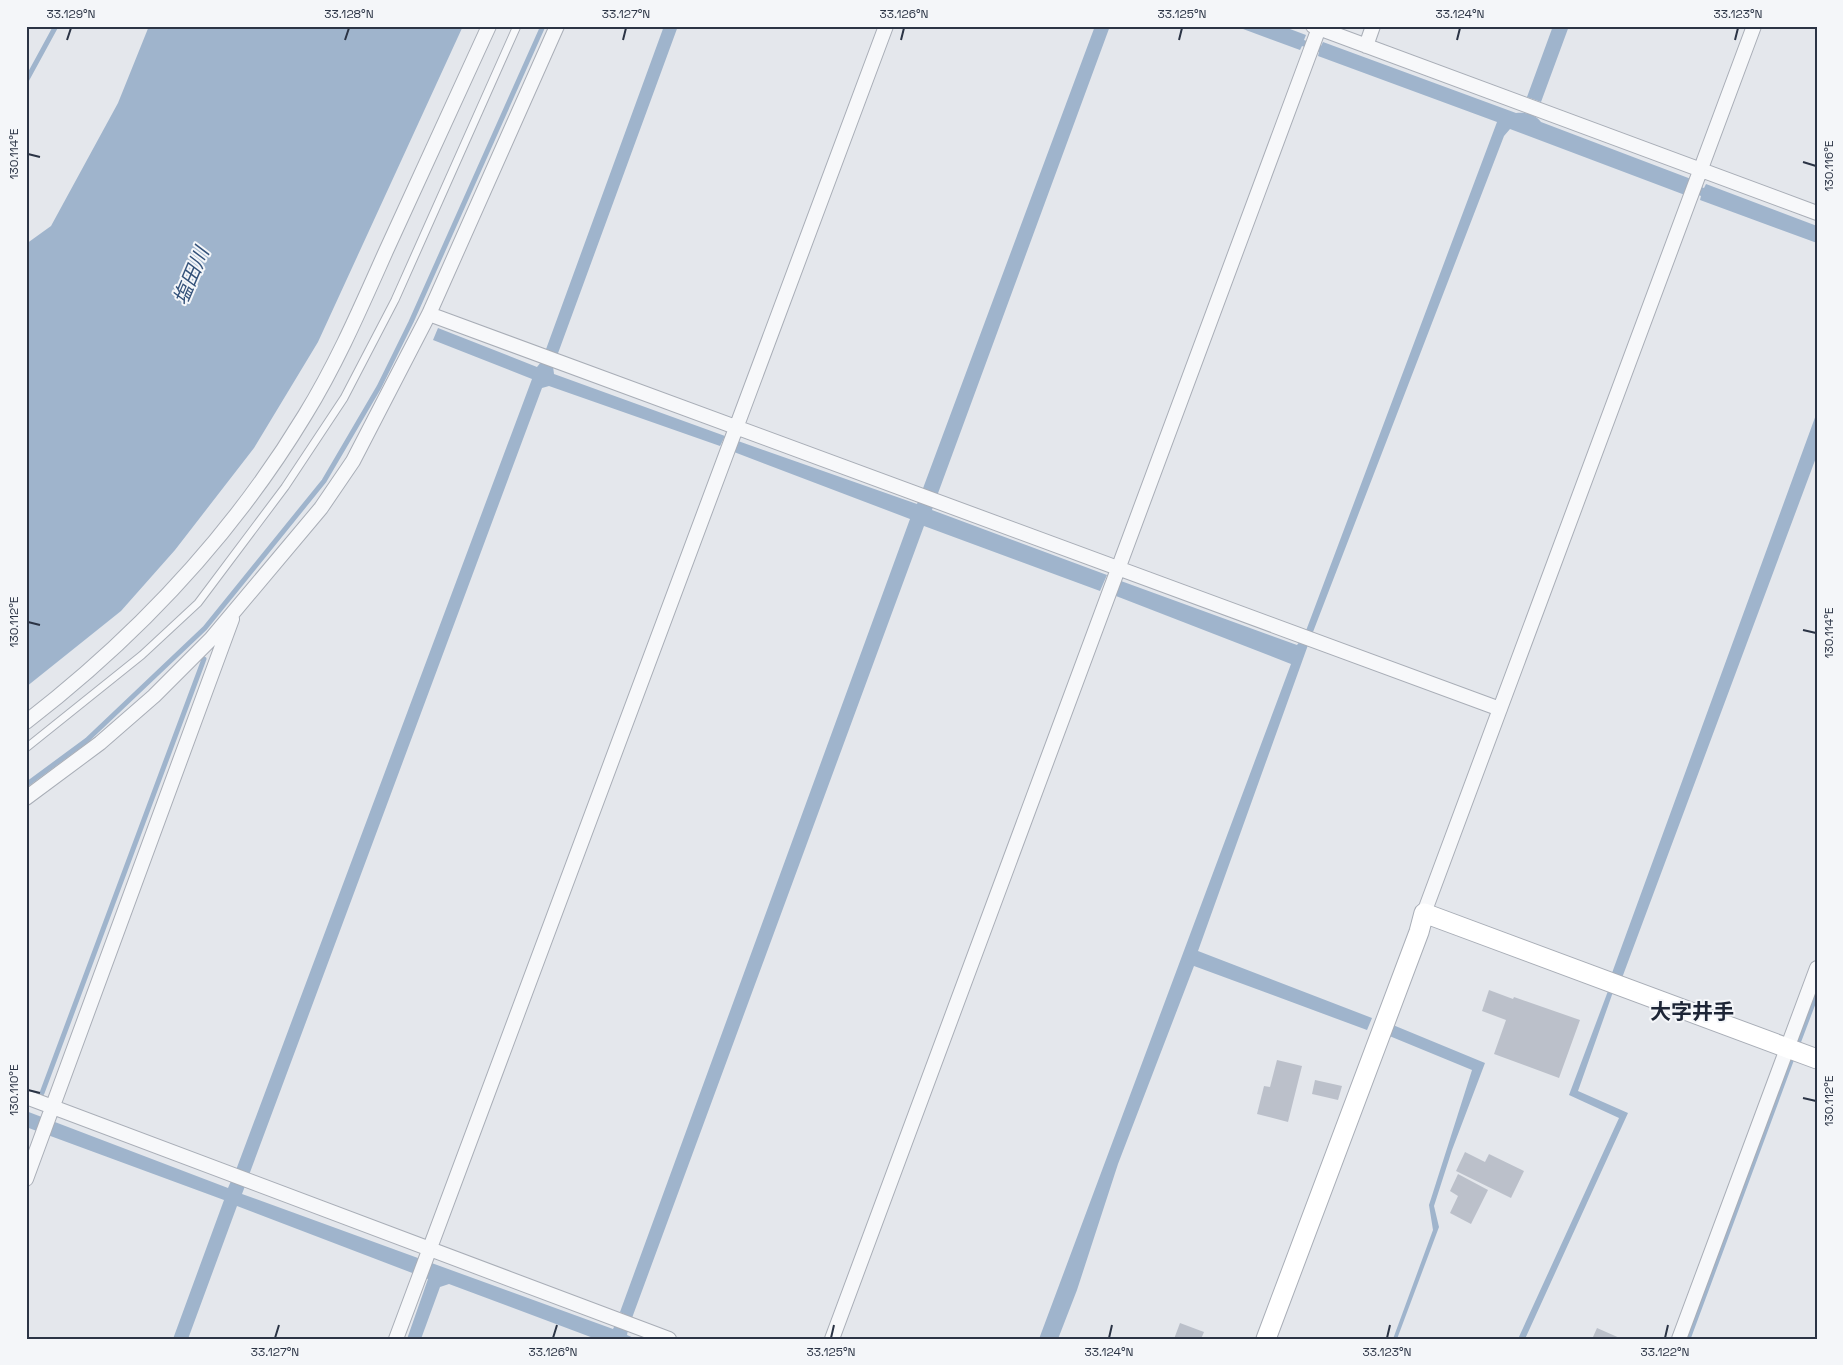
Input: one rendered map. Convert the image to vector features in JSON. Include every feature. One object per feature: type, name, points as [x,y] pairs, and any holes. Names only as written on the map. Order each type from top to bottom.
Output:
[{"type":"street","points":[[26,722],[116,647],[154,611],[269,472],[306,414],[342,349],[488,26]]},
{"type":"street","points":[[26,798],[100,743],[154,696],[235,612],[321,508],[353,461],[429,314],[557,26]]},
{"type":"street","points":[[396,1339],[886,26]]},
{"type":"street","points":[[1366,46],[1373,26]]},
{"type":"street","points":[[1266,1339],[1419,932],[1424,913],[1754,26]]},
{"type":"street","points":[[832,1339],[1312,47],[1316,27],[1532,107],[1697,183],[1817,213]]},
{"type":"street","points":[[429,314],[549,360],[737,426],[927,497],[1113,580],[1299,637],[1500,709]]},
{"type":"street","points":[[26,1179],[235,612]]},
{"type":"street","points":[[1424,913],[1817,1059]]},
{"type":"street","points":[[1679,1339],[1817,968]]},
{"type":"street","points":[[26,1098],[51,1112],[240,1178],[428,1254],[669,1339]]},
{"type":"lane","points":[[26,748],[142,656],[198,602],[285,487],[344,398],[394,300],[517,26]]},
{"type":"water","name":"塩田川","points":[[149,26],[463,26],[318,342],[254,448],[175,550],[121,611],[26,687],[26,244],[51,226],[118,103]]},
{"type":"water","points":[[664,26],[678,26],[557,356],[545,352]]},
{"type":"water","points":[[1095,26],[1110,26],[937,496],[922,491]]},
{"type":"water","points":[[1235,26],[1282,26],[1306,35],[1304,40],[1321,46],[1323,42],[1516,113],[1530,114],[1541,122],[1691,179],[1690,183],[1704,188],[1706,184],[1817,226],[1817,243],[1700,200],[1701,196],[1687,190],[1685,195],[1510,129],[1504,136],[1308,645],[1198,951],[1372,1018],[1367,1030],[1194,966],[1118,1164],[1077,1290],[1058,1339],[1039,1339],[1291,664],[1116,596],[1121,581],[1297,645],[1304,636],[1497,122],[1318,56],[1319,52],[1302,46],[1300,50]]},
{"type":"water","points":[[1553,26],[1569,26],[1541,102],[1527,97]]},
{"type":"water","points":[[438,328],[537,367],[541,362],[553,366],[554,374],[725,436],[720,446],[549,386],[542,388],[249,1175],[236,1170],[532,379],[433,340]]},
{"type":"water","points":[[1817,412],[1817,455],[1622,978],[1612,973]]},
{"type":"water","points":[[738,441],[917,504],[919,499],[934,504],[932,510],[1107,575],[1100,591],[924,526],[632,1318],[620,1312],[910,519],[734,452]]},
{"type":"water","points":[[1608,991],[1613,992],[1578,1091],[1628,1113],[1525,1339],[1518,1339],[1619,1118],[1569,1095]]},
{"type":"water","points":[[1393,1025],[1485,1063],[1452,1150],[1434,1206],[1439,1227],[1397,1339],[1393,1339],[1433,1230],[1429,1205],[1472,1070],[1387,1035]]},
{"type":"water","points":[[26,1111],[228,1188],[231,1181],[245,1186],[242,1194],[613,1329],[615,1325],[628,1330],[627,1335],[636,1339],[596,1339],[449,1284],[440,1287],[421,1339],[407,1339],[428,1279],[237,1206],[188,1339],[173,1339],[224,1200],[26,1127]]},
{"type":"building","points":[[1489,990],[1580,1020],[1559,1078],[1494,1054],[1506,1020],[1482,1011]]},
{"type":"building","points":[[1277,1060],[1302,1066],[1288,1122],[1257,1114],[1264,1086],[1270,1087]]},
{"type":"building","points":[[1315,1080],[1342,1086],[1338,1100],[1312,1094]]},
{"type":"building","points":[[1465,1152],[1485,1162],[1489,1154],[1524,1171],[1511,1198],[1456,1171]]},
{"type":"building","points":[[1458,1174],[1488,1190],[1471,1224],[1450,1213],[1458,1196],[1450,1191]]},
{"type":"building","points":[[1180,1323],[1204,1332],[1201,1339],[1174,1339]]},
{"type":"building","points":[[1597,1328],[1622,1339],[1596,1339],[1593,1337]]},
{"type":"waterway","points":[[26,81],[56,26]]},
{"type":"waterway","points":[[26,785],[87,740],[205,628],[324,481],[379,387],[411,322],[543,26]]},
{"type":"waterway","points":[[42,1093],[204,659]]},
{"type":"waterway","points":[[1798,1043],[1817,993]]},
{"type":"waterway","points":[[1688,1339],[1791,1061]]},
{"type":"district","name":"大字井手","points":[[1692,1011]]}]
